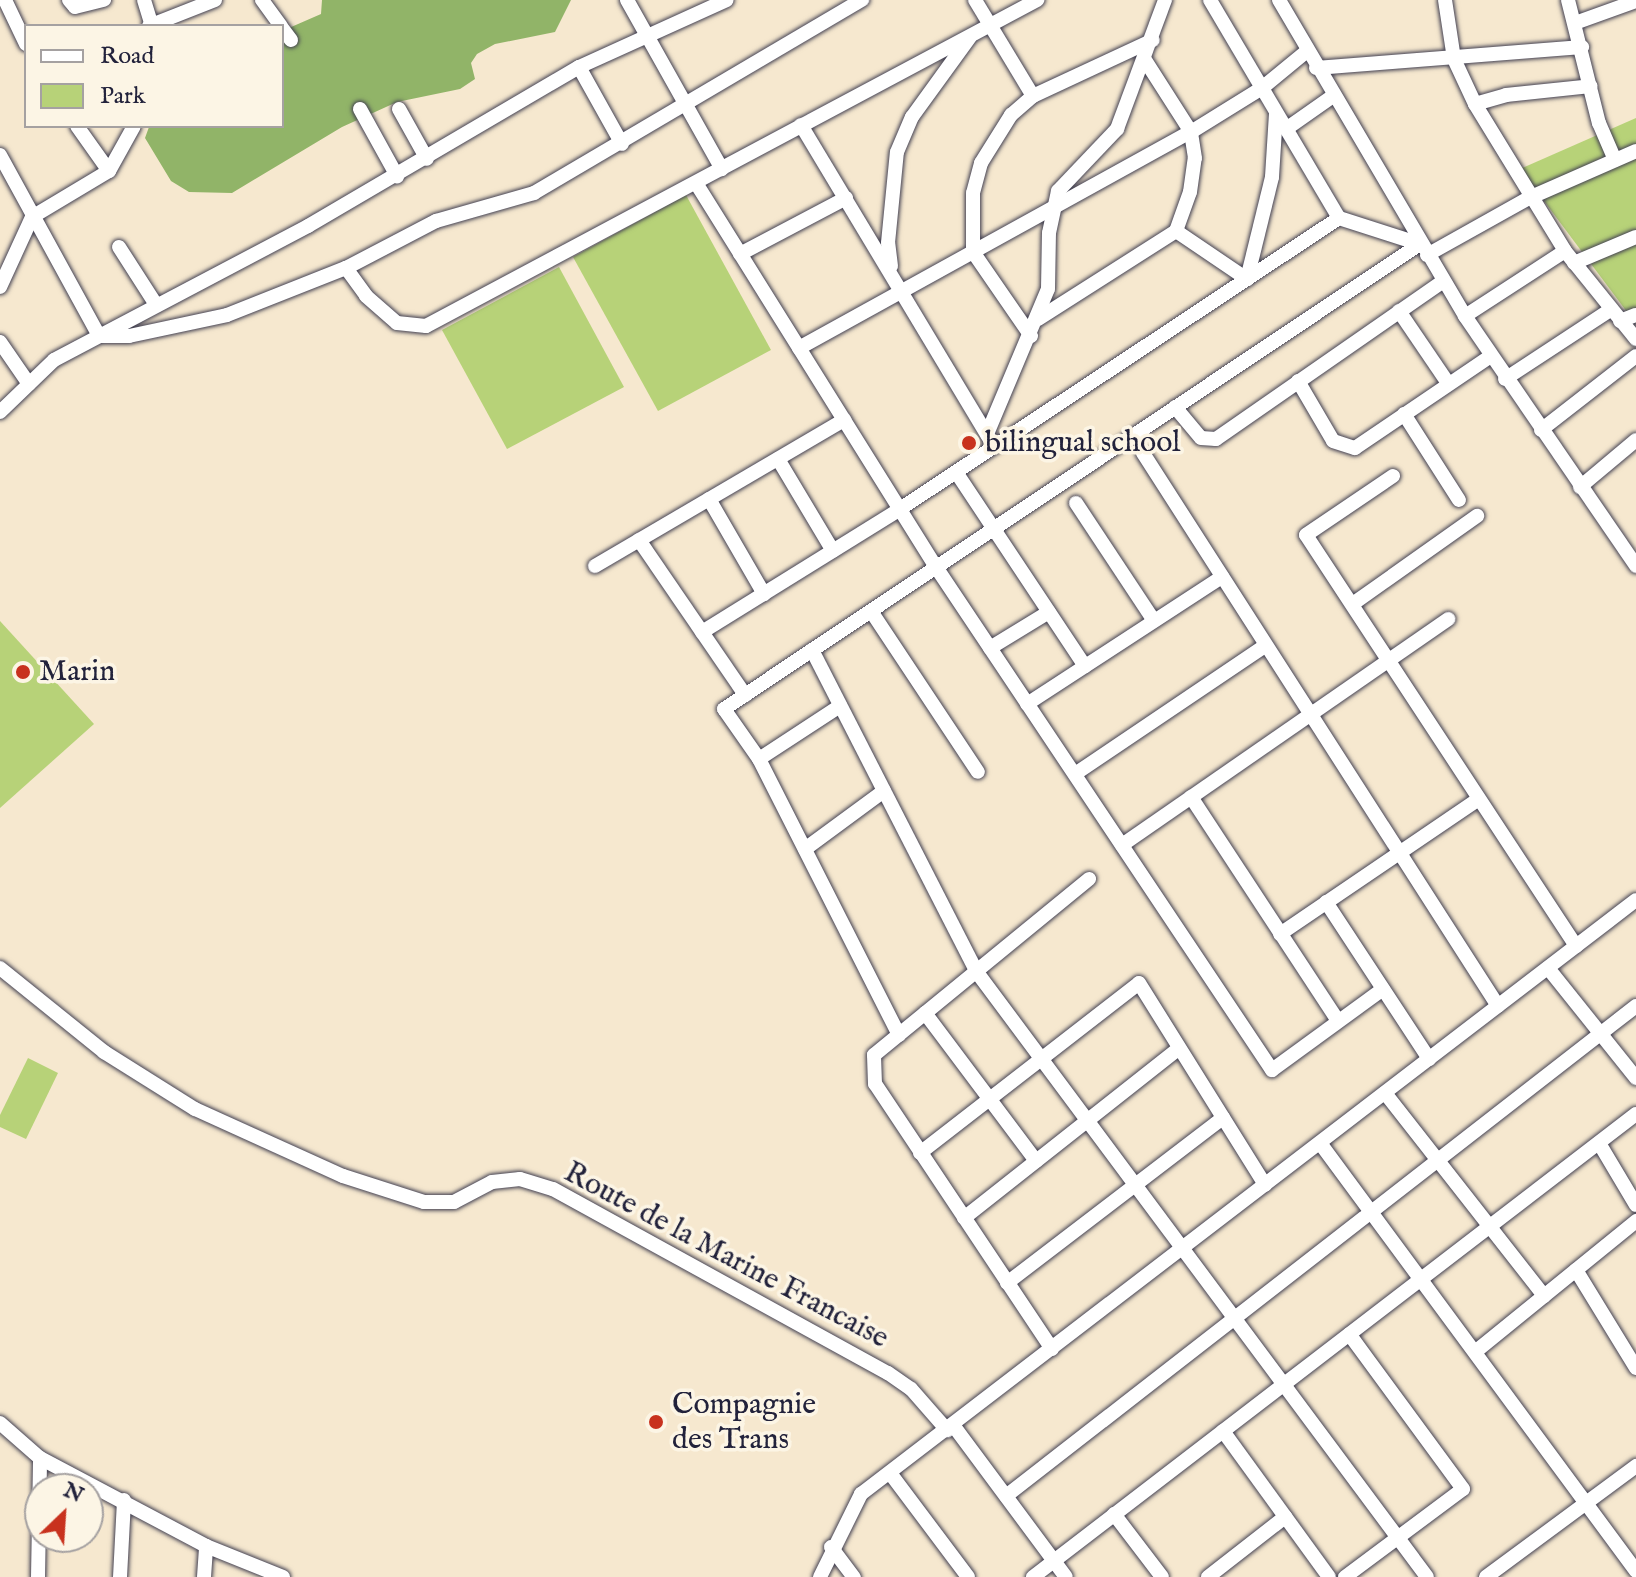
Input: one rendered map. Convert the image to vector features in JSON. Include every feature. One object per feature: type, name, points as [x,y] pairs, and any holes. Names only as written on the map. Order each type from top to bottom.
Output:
[{"type":"street","points":[[5,0],[24,40]]},
{"type":"street","points":[[69,0],[75,7],[104,0]]},
{"type":"street","points":[[144,0],[150,24]]},
{"type":"street","points":[[156,24],[215,0]]},
{"type":"street","points":[[262,0],[280,24]]},
{"type":"street","points":[[627,0],[722,169]]},
{"type":"street","points":[[0,412],[54,360],[155,303],[397,176],[579,67],[727,0]]},
{"type":"street","points":[[99,336],[201,322],[346,268],[436,221],[534,193],[862,0]]},
{"type":"street","points":[[975,0],[1033,96]]},
{"type":"street","points":[[346,268],[366,296],[397,323],[426,326],[1037,0]]},
{"type":"street","points":[[990,440],[1052,275],[1049,233],[1063,183],[1117,129],[1153,40],[1165,0]]},
{"type":"street","points":[[1210,0],[1339,218],[1424,250]]},
{"type":"street","points":[[1279,0],[1316,68],[1465,316],[1505,379],[1636,566]]},
{"type":"street","points":[[1445,0],[1454,59],[1475,104],[1529,198],[1570,257],[1636,339]]},
{"type":"street","points":[[1568,0],[1615,160]]},
{"type":"street","points":[[1575,23],[1636,1]]},
{"type":"street","points":[[892,272],[888,243],[897,152],[912,117],[972,34]]},
{"type":"street","points":[[1031,336],[973,252],[973,193],[981,163],[1011,115],[1033,96],[1153,40]]},
{"type":"street","points":[[1316,68],[1582,47]]},
{"type":"street","points":[[799,348],[1191,132],[1262,88],[1307,51]]},
{"type":"street","points":[[1038,319],[1176,231],[1190,192],[1191,132],[1145,60]]},
{"type":"street","points":[[579,67],[622,144]]},
{"type":"street","points":[[1475,104],[1506,95],[1591,86]]},
{"type":"street","points":[[1286,129],[1333,96]]},
{"type":"street","points":[[360,109],[397,176]]},
{"type":"street","points":[[399,109],[427,159]]},
{"type":"street","points":[[1247,279],[1272,177],[1276,112]]},
{"type":"street","points":[[801,125],[903,290],[990,440]]},
{"type":"street","points":[[78,128],[109,171]]},
{"type":"street","points":[[0,287],[32,217],[109,171],[133,128]]},
{"type":"street","points":[[899,1035],[759,759],[724,709],[1175,407],[1424,250],[1529,198],[1636,151]]},
{"type":"street","points":[[0,155],[99,336]]},
{"type":"street","points":[[696,183],[936,567],[1272,1070],[1383,989]]},
{"type":"street","points":[[740,254],[846,198]]},
{"type":"street","points":[[702,632],[900,509],[956,472],[990,440],[1339,218]]},
{"type":"street","points":[[1176,231],[1247,279]]},
{"type":"street","points":[[1465,316],[1570,257],[1636,237]]},
{"type":"street","points":[[119,247],[155,303]]},
{"type":"street","points":[[1175,407],[1201,438],[1216,439],[1443,281]]},
{"type":"street","points":[[1399,311],[1448,383]]},
{"type":"street","points":[[1505,379],[1615,316],[1636,315]]},
{"type":"street","points":[[0,342],[29,384]]},
{"type":"street","points":[[1298,381],[1333,441],[1344,447],[1362,444],[1491,356]]},
{"type":"street","points":[[1541,430],[1636,356]]},
{"type":"street","points":[[1404,414],[1459,500]]},
{"type":"street","points":[[595,566],[844,420]]},
{"type":"street","points":[[1580,487],[1636,440]]},
{"type":"street","points":[[1143,453],[1498,1006]]},
{"type":"street","points":[[778,459],[833,551]]},
{"type":"street","points":[[956,472],[1085,666]]},
{"type":"street","points":[[1393,476],[1306,535],[1354,603],[1388,660],[1576,946]]},
{"type":"street","points":[[709,499],[764,594]]},
{"type":"street","points":[[1076,503],[1154,621]]},
{"type":"street","points":[[1354,603],[1477,516]]},
{"type":"street","points":[[1623,549],[1636,538]]},
{"type":"street","points":[[639,540],[745,695]]},
{"type":"street","points":[[1027,704],[1222,577]]},
{"type":"street","points":[[871,611],[978,772]]},
{"type":"street","points":[[990,648],[1049,612]]},
{"type":"street","points":[[1122,845],[1448,619]]},
{"type":"street","points":[[1075,774],[1266,645]]},
{"type":"street","points":[[812,650],[976,971],[1427,1577]]},
{"type":"street","points":[[759,759],[840,706]]},
{"type":"street","points":[[805,849],[884,791]]},
{"type":"street","points":[[1191,797],[1338,1021]]},
{"type":"street","points":[[1280,934],[1479,799]]},
{"type":"street","points":[[1052,1349],[875,1084],[874,1055],[1089,879]]},
{"type":"street","points":[[820,1577],[831,1547],[861,1494],[1636,900]]},
{"type":"street","points":[[1326,902],[1429,1059]]},
{"type":"street","name":"Route de la Marine Francaise","points":[[0,968],[104,1052],[195,1109],[343,1176],[424,1202],[454,1202],[492,1182],[520,1179],[553,1189],[888,1373],[911,1389],[950,1427],[1066,1577]]},
{"type":"street","points":[[1548,968],[1636,1078]]},
{"type":"street","points":[[920,1153],[1139,983],[1265,1185]]},
{"type":"street","points":[[1006,1496],[1636,1006]]},
{"type":"street","points":[[925,1013],[1036,1161]]},
{"type":"street","points":[[964,1218],[1179,1048]]},
{"type":"street","points":[[1385,1093],[1544,1296]]},
{"type":"street","points":[[1033,1577],[1636,1114]]},
{"type":"street","points":[[1007,1283],[1223,1118]]},
{"type":"street","points":[[1320,1143],[1636,1571]]},
{"type":"street","points":[[1599,1143],[1636,1205]]},
{"type":"street","points":[[1475,1352],[1636,1221]]},
{"type":"street","points":[[1576,1270],[1636,1366]]},
{"type":"street","points":[[1345,1577],[1463,1489],[1349,1334]]},
{"type":"street","points":[[1,1426],[40,1458],[206,1546],[283,1577]]},
{"type":"street","points":[[1223,1431],[1329,1577]]},
{"type":"street","points":[[38,1577],[40,1458]]},
{"type":"street","points":[[1486,1577],[1636,1466]]},
{"type":"street","points":[[890,1473],[968,1577]]},
{"type":"street","points":[[120,1577],[124,1500]]},
{"type":"street","points":[[1114,1514],[1162,1577]]},
{"type":"street","points":[[1208,1577],[1285,1517]]},
{"type":"street","points":[[204,1577],[206,1546]]},
{"type":"street","points":[[831,1547],[854,1577]]},
{"type":"green space","points":[[322,0],[571,0],[555,32],[495,44],[477,54],[471,63],[475,79],[460,89],[397,102],[342,127],[232,193],[189,192],[171,181],[145,138],[149,128],[284,128],[284,30],[321,14]]},
{"type":"green space","points":[[1636,118],[1636,324],[1520,169]]},
{"type":"green space","points":[[686,195],[771,350],[658,411],[573,257]]},
{"type":"green space","points":[[559,267],[624,387],[507,449],[442,330]]},
{"type":"green space","name":"Marin","points":[[0,621],[94,724],[0,808]]},
{"type":"green space","points":[[28,1058],[58,1073],[26,1139],[0,1127],[0,1115]]},
{"type":"place","name":"bilingual school","points":[[969,443]]},
{"type":"place","name":"Marin","points":[[23,672]]},
{"type":"place","name":"Compagnie des Trans","points":[[656,1422]]}]
